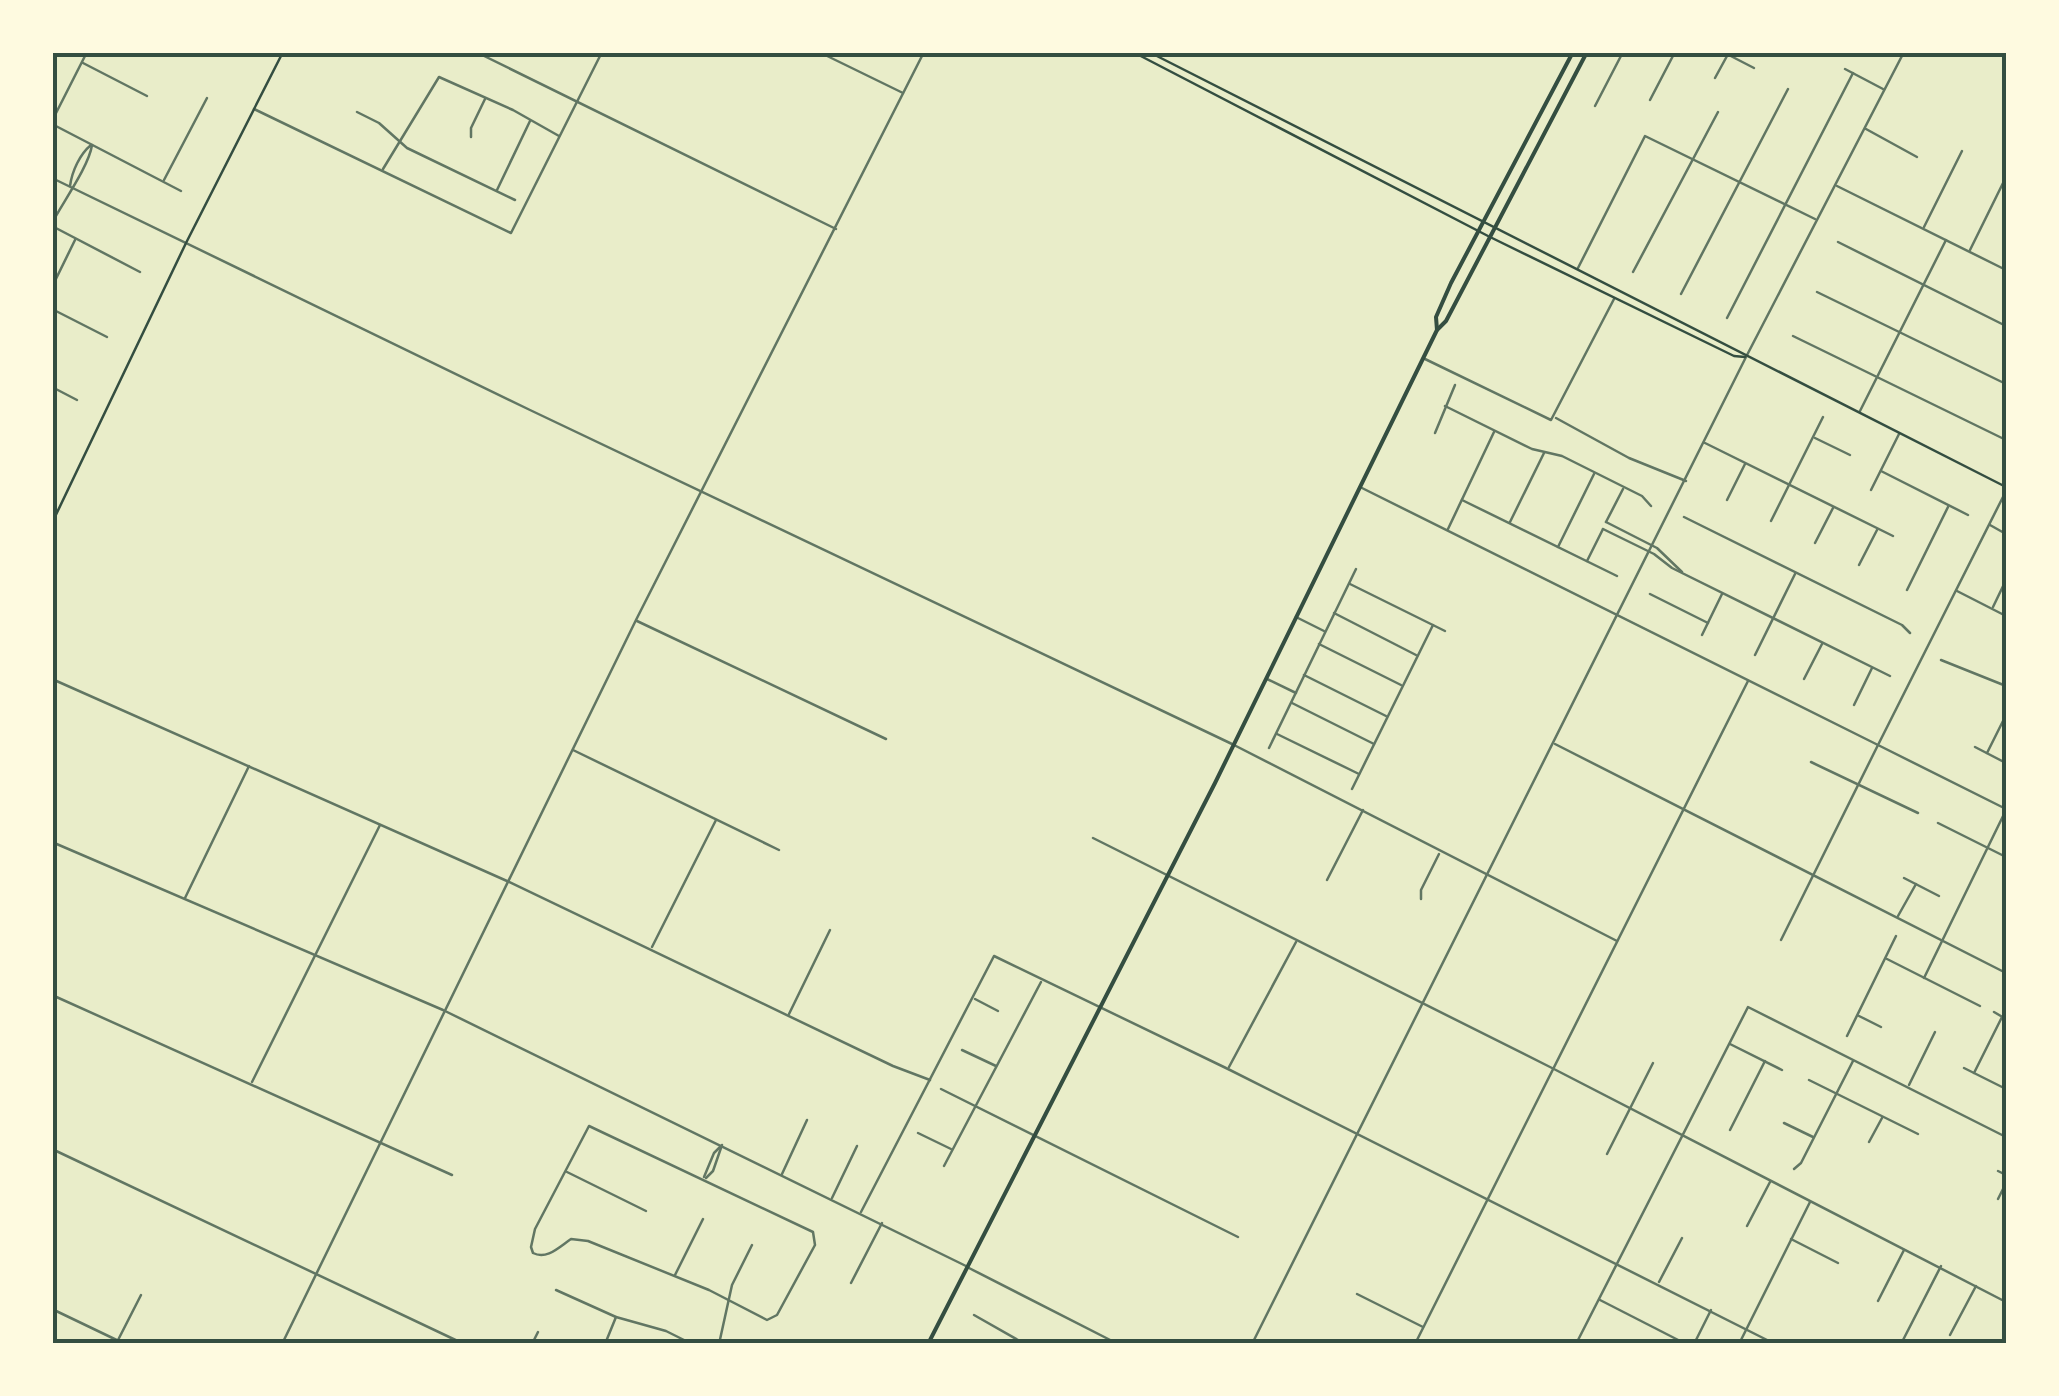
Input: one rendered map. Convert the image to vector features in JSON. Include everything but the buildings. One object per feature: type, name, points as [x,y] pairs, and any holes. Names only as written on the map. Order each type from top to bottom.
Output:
[{"type":"main road","points":[[52,524],[186,243],[283,52]]},
{"type":"main road","points":[[1133,52],[1488,236],[1900,433],[2006,489]]},
{"type":"main road","points":[[1149,52],[1738,349],[1746,358]]},
{"type":"main road","points":[[1436,330],[1436,317],[1477,230],[1573,52]]},
{"type":"main road","points":[[928,1344],[1167,876],[1436,330],[1446,322],[1587,52]]},
{"type":"street","points":[[87,52],[52,122],[181,191]]},
{"type":"street","points":[[476,52],[836,229]]},
{"type":"street","points":[[254,109],[511,233],[602,52]]},
{"type":"street","points":[[819,52],[904,94]]},
{"type":"street","points":[[282,1344],[636,620],[924,52]]},
{"type":"street","points":[[1596,106],[1623,52]]},
{"type":"street","points":[[1650,100],[1675,52]]},
{"type":"street","points":[[1252,1344],[1746,358],[1904,52]]},
{"type":"street","points":[[1715,78],[1726,54],[1754,68]]},
{"type":"street","points":[[82,63],[147,96]]},
{"type":"street","points":[[1845,69],[1884,89]]},
{"type":"street","points":[[1728,318],[1853,73]]},
{"type":"street","points":[[383,170],[439,77],[560,136]]},
{"type":"street","points":[[1680,294],[1788,89]]},
{"type":"street","points":[[470,137],[486,97]]},
{"type":"street","points":[[163,181],[207,98]]},
{"type":"street","points":[[357,112],[378,122],[397,142],[515,200]]},
{"type":"street","points":[[1634,272],[1718,112]]},
{"type":"street","points":[[496,191],[530,121]]},
{"type":"street","points":[[1864,128],[1917,157]]},
{"type":"street","points":[[1577,269],[1645,136],[1816,220]]},
{"type":"street","points":[[92,144],[52,225],[140,272]]},
{"type":"street","points":[[1923,228],[1962,151]]},
{"type":"street","points":[[52,178],[1233,744],[1617,941]]},
{"type":"street","points":[[1969,251],[2006,178]]},
{"type":"street","points":[[1835,185],[2006,270]]},
{"type":"street","points":[[52,287],[75,240]]},
{"type":"street","points":[[1859,413],[1946,240]]},
{"type":"street","points":[[1838,242],[2006,326]]},
{"type":"street","points":[[1817,292],[2006,384]]},
{"type":"street","points":[[1553,418],[1614,298]]},
{"type":"street","points":[[52,308],[108,336]]},
{"type":"street","points":[[1793,336],[2006,440]]},
{"type":"street","points":[[1422,358],[1686,481]]},
{"type":"street","points":[[1435,433],[1455,385]]},
{"type":"street","points":[[52,387],[77,400]]},
{"type":"street","points":[[1445,406],[1532,449],[1595,473],[1642,496],[1651,506]]},
{"type":"street","points":[[1771,522],[1824,416]]},
{"type":"street","points":[[1448,530],[1495,431]]},
{"type":"street","points":[[1871,490],[1900,433]]},
{"type":"street","points":[[1813,437],[1850,455]]},
{"type":"street","points":[[1705,443],[1893,536]]},
{"type":"street","points":[[1510,524],[1544,452]]},
{"type":"street","points":[[1727,500],[1745,463]]},
{"type":"street","points":[[1880,471],[1968,516]]},
{"type":"street","points":[[1558,547],[1595,473]]},
{"type":"street","points":[[1359,486],[2006,810],[1924,978]]},
{"type":"street","points":[[1586,561],[1624,488]]},
{"type":"street","points":[[1781,940],[2006,489]]},
{"type":"street","points":[[1462,500],[1616,576]]},
{"type":"street","points":[[1815,543],[1833,506]]},
{"type":"street","points":[[1907,590],[1949,506]]},
{"type":"street","points":[[1684,517],[1910,633]]},
{"type":"street","points":[[1606,522],[1654,546],[1682,573]]},
{"type":"street","points":[[1990,525],[2006,534]]},
{"type":"street","points":[[1859,565],[1877,528]]},
{"type":"street","points":[[1603,529],[1682,573],[1890,676]]},
{"type":"street","points":[[1269,748],[1356,570]]},
{"type":"street","points":[[1755,655],[1796,573]]},
{"type":"street","points":[[1992,609],[2006,580]]},
{"type":"street","points":[[1349,584],[1445,631]]},
{"type":"street","points":[[1956,590],[2006,616]]},
{"type":"street","points":[[1702,635],[1723,593]]},
{"type":"street","points":[[1650,594],[1708,623]]},
{"type":"street","points":[[1334,613],[1418,655]]},
{"type":"street","points":[[1296,617],[1326,631]]},
{"type":"street","points":[[636,620],[886,738]]},
{"type":"street","points":[[1352,789],[1432,625]]},
{"type":"street","points":[[1804,679],[1822,642]]},
{"type":"street","points":[[1320,644],[1403,686]]},
{"type":"street","points":[[1941,660],[2006,686]]},
{"type":"street","points":[[1854,705],[1873,667]]},
{"type":"street","points":[[1304,675],[1387,717]]},
{"type":"street","points":[[1266,678],[1296,693]]},
{"type":"street","points":[[52,679],[507,881],[931,1081]]},
{"type":"street","points":[[1415,1344],[1748,680]]},
{"type":"street","points":[[1291,702],[1374,744]]},
{"type":"street","points":[[1988,753],[2006,715]]},
{"type":"street","points":[[1276,733],[1359,774]]},
{"type":"street","points":[[1554,743],[2006,973]]},
{"type":"street","points":[[1974,746],[2006,762]]},
{"type":"street","points":[[572,750],[779,850]]},
{"type":"street","points":[[1811,762],[1918,813]]},
{"type":"street","points":[[185,899],[249,766]]},
{"type":"street","points":[[1327,880],[1363,810]]},
{"type":"street","points":[[652,948],[716,820]]},
{"type":"street","points":[[1938,823],[2006,857]]},
{"type":"street","points":[[252,1084],[380,824]]},
{"type":"street","points":[[1092,838],[1552,1068],[2006,1302]]},
{"type":"street","points":[[53,844],[444,1010],[861,1212],[1118,1344]]},
{"type":"street","points":[[1421,899],[1421,890],[1440,852]]},
{"type":"street","points":[[1904,878],[1939,896]]},
{"type":"street","points":[[1898,918],[1916,884]]},
{"type":"street","points":[[788,1015],[830,930]]},
{"type":"street","points":[[1847,1036],[1896,936]]},
{"type":"street","points":[[1228,1069],[1297,940]]},
{"type":"street","points":[[861,1212],[994,956],[1618,1262],[1776,1344]]},
{"type":"street","points":[[1885,958],[1980,1006]]},
{"type":"street","points":[[944,1166],[1042,979]]},
{"type":"street","points":[[52,995],[452,1175]]},
{"type":"street","points":[[974,999],[998,1011]]},
{"type":"street","points":[[1576,1344],[1748,1007],[2006,1137]]},
{"type":"street","points":[[1974,1073],[2004,1018],[1994,1012]]},
{"type":"street","points":[[1858,1015],[1881,1027]]},
{"type":"street","points":[[1908,1087],[1935,1032]]},
{"type":"street","points":[[1729,1044],[1782,1070]]},
{"type":"street","points":[[962,1050],[997,1067]]},
{"type":"street","points":[[1794,1169],[1801,1163],[1854,1060]]},
{"type":"street","points":[[1730,1130],[1764,1061]]},
{"type":"street","points":[[1608,1154],[1653,1063]]},
{"type":"street","points":[[1964,1068],[2006,1089]]},
{"type":"street","points":[[1809,1080],[1918,1134]]},
{"type":"street","points":[[941,1090],[1238,1236]]},
{"type":"street","points":[[1869,1142],[1882,1116]]},
{"type":"street","points":[[782,1174],[807,1120]]},
{"type":"street","points":[[1784,1122],[1814,1138]]},
{"type":"street","points":[[589,1126],[598,1127],[816,1236],[814,1245],[772,1320],[588,1242],[570,1239],[542,1256],[533,1254],[536,1229],[566,1171],[580,1138],[589,1126]]},
{"type":"street","points":[[918,1133],[952,1150]]},
{"type":"street","points":[[704,1179],[712,1171],[722,1144]]},
{"type":"street","points":[[832,1198],[857,1146]]},
{"type":"street","points":[[52,1150],[464,1344]]},
{"type":"street","points":[[566,1171],[646,1211]]},
{"type":"street","points":[[1998,1171],[2006,1175]]},
{"type":"street","points":[[1746,1226],[1770,1180]]},
{"type":"street","points":[[1998,1199],[2006,1183]]},
{"type":"street","points":[[1738,1344],[1810,1201]]},
{"type":"street","points":[[675,1276],[703,1219]]},
{"type":"street","points":[[851,1283],[882,1223]]},
{"type":"street","points":[[1658,1283],[1682,1238]]},
{"type":"street","points":[[1791,1239],[1838,1263]]},
{"type":"street","points":[[719,1344],[727,1300],[752,1244]]},
{"type":"street","points":[[1878,1300],[1905,1248]]},
{"type":"street","points":[[1901,1344],[1941,1266]]},
{"type":"street","points":[[1950,1335],[1976,1284]]},
{"type":"street","points":[[556,1290],[616,1317],[666,1330],[692,1344]]},
{"type":"street","points":[[1357,1294],[1423,1327]]},
{"type":"street","points":[[117,1342],[142,1296]]},
{"type":"street","points":[[1599,1299],[1686,1344]]},
{"type":"street","points":[[52,1310],[125,1344]]},
{"type":"street","points":[[1694,1344],[1711,1310]]},
{"type":"street","points":[[974,1315],[1025,1344]]},
{"type":"street","points":[[606,1344],[616,1317]]},
{"type":"street","points":[[532,1344],[538,1332]]}]
